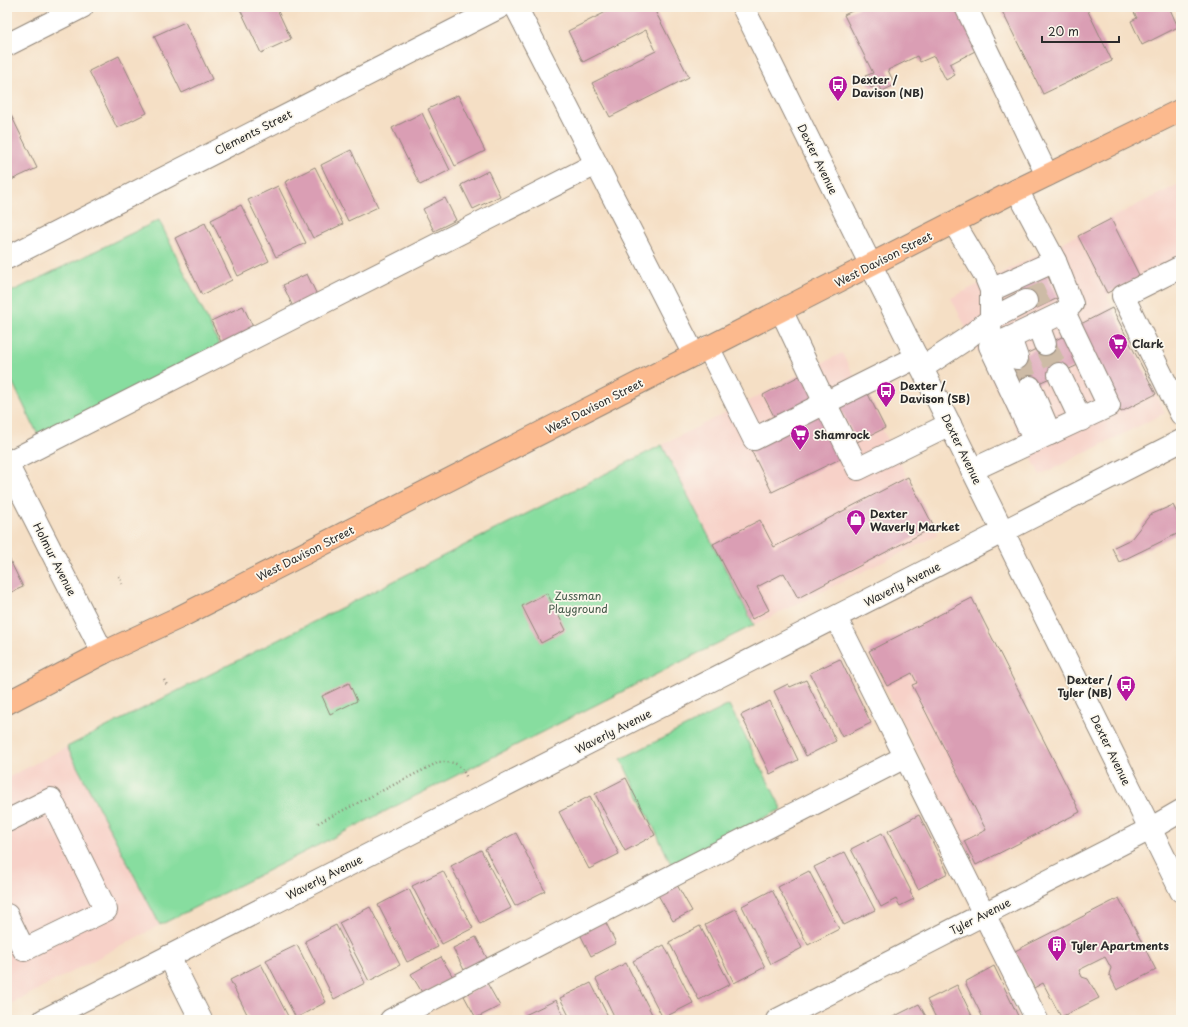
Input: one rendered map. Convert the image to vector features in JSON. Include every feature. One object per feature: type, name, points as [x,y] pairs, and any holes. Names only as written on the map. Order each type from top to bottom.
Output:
[{"type":"highway","name":"West Davison Street","points":[[7,703],[103,653],[178,618],[1017,190],[1181,110]]},
{"type":"street","points":[[7,45],[82,7]]},
{"type":"street","name":"Clements Street","points":[[7,258],[500,7]]},
{"type":"street","points":[[516,7],[596,164],[701,351],[754,439],[825,403],[919,363],[966,339],[991,318],[1026,302]]},
{"type":"street","name":"Dexter Avenue","points":[[743,7],[1181,891]]},
{"type":"street","points":[[966,7],[1047,175]]},
{"type":"street","points":[[7,464],[596,164]]},
{"type":"street","points":[[990,346],[1013,348],[1041,334],[1072,304],[1059,286],[1055,261],[1017,190]]},
{"type":"street","points":[[954,223],[985,276],[991,290],[990,346],[1042,437]]},
{"type":"street","points":[[991,290],[1055,261]]},
{"type":"street","points":[[1181,267],[1122,296],[1181,414]]},
{"type":"street","points":[[781,310],[858,469],[950,424]]},
{"type":"street","points":[[972,470],[1109,406],[1064,312]]},
{"type":"street","points":[[1059,374],[1081,420]]},
{"type":"street","points":[[1030,387],[1042,437]]},
{"type":"street","name":"Waverly Avenue","points":[[44,1020],[1181,441]]},
{"type":"street","name":"Holmur Avenue","points":[[7,464],[103,653]]},
{"type":"street","points":[[836,618],[1037,1020]]},
{"type":"street","points":[[392,1020],[905,758]]},
{"type":"street","points":[[7,821],[51,799],[106,910],[24,950],[7,915]]},
{"type":"street","name":"Tyler Avenue","points":[[777,1020],[1150,829],[1181,811]]},
{"type":"street","points":[[169,956],[201,1020]]},
{"type":"path","points":[[119,576],[122,584]]},
{"type":"path","points":[[164,680],[166,686]]},
{"type":"path","points":[[318,823],[440,762],[454,762],[461,766],[477,800]]},
{"type":"shaded area","points":[[1181,183],[1181,258],[1107,296],[1165,413],[1040,475],[951,298]]},
{"type":"shaded area","points":[[842,353],[938,535],[754,625],[662,445]]},
{"type":"shaded area","points":[[972,597],[1081,815],[975,867],[866,650]]},
{"type":"shaded area","points":[[67,747],[160,925],[7,1006],[7,778]]},
{"type":"green space","points":[[159,220],[221,348],[39,437],[7,371],[7,294]]},
{"type":"green space","name":"Zussman Playground","points":[[662,445],[754,625],[160,925],[67,747]]},
{"type":"green space","points":[[729,705],[782,809],[671,864],[621,759]]},
{"type":"building","points":[[239,7],[276,7],[291,39],[261,53]]},
{"type":"building","points":[[616,7],[653,7],[689,77],[610,117],[592,83],[656,51],[646,30],[583,62],[568,31]]},
{"type":"building","points":[[860,7],[958,7],[979,49],[950,64],[955,75],[946,80],[934,56],[920,62],[917,56],[888,70],[895,85],[882,91],[879,84],[871,88],[865,76],[873,73],[844,15]]},
{"type":"building","points":[[1000,7],[1086,7],[1112,61],[1043,94]]},
{"type":"building","points":[[1131,7],[1169,7],[1178,27],[1142,45],[1131,21],[1137,18]]},
{"type":"building","points":[[185,22],[212,79],[182,93],[154,36]]},
{"type":"building","points":[[119,56],[147,113],[117,128],[89,71]]},
{"type":"building","points":[[458,95],[485,151],[455,166],[428,109]]},
{"type":"building","points":[[9,111],[37,168],[7,182],[7,112]]},
{"type":"building","points":[[422,113],[450,170],[420,185],[392,128]]},
{"type":"building","points":[[351,150],[378,207],[348,221],[321,165]]},
{"type":"building","points":[[315,167],[343,224],[313,238],[285,182]]},
{"type":"building","points":[[488,171],[500,196],[473,209],[461,185]]},
{"type":"building","points":[[278,186],[306,243],[276,257],[248,200]]},
{"type":"building","points":[[445,198],[456,220],[434,231],[423,209]]},
{"type":"building","points":[[241,205],[269,261],[238,276],[211,220]]},
{"type":"building","points":[[1111,219],[1140,277],[1107,293],[1078,236]]},
{"type":"building","points":[[205,223],[232,280],[202,295],[175,238]]},
{"type":"building","points":[[1045,270],[1058,298],[1031,311],[1018,282]]},
{"type":"building","points":[[307,274],[317,295],[293,307],[283,285]]},
{"type":"building","points":[[243,306],[254,329],[222,344],[211,321]]},
{"type":"building","points":[[1112,308],[1156,394],[1121,412],[1077,326]]},
{"type":"building","points":[[1064,336],[1078,365],[1015,394],[1002,365]]},
{"type":"building","points":[[807,372],[821,399],[777,422],[763,395]]},
{"type":"building","points":[[866,390],[885,428],[857,442],[838,403]]},
{"type":"building","points":[[822,413],[844,457],[772,492],[750,448]]},
{"type":"building","name":"Dexter Waverly Market","points":[[908,477],[934,527],[798,598],[784,573],[757,587],[769,610],[752,619],[713,544],[760,520],[774,547]]},
{"type":"building","points":[[1173,505],[1181,521],[1181,532],[1119,562],[1112,548],[1131,539],[1150,515]]},
{"type":"building","points":[[7,554],[23,587],[7,594]]},
{"type":"building","points":[[547,593],[566,630],[541,643],[522,606]]},
{"type":"building","points":[[972,598],[1080,812],[976,865],[964,841],[986,830],[912,685],[917,683],[912,673],[887,686],[869,651]]},
{"type":"building","points":[[840,659],[871,723],[842,737],[810,673]]},
{"type":"building","points":[[806,680],[836,741],[806,756],[774,691],[788,684],[790,687]]},
{"type":"building","points":[[349,683],[357,701],[330,714],[322,696]]},
{"type":"building","points":[[770,701],[798,760],[770,774],[741,715]]},
{"type":"building","points":[[626,778],[655,835],[625,851],[595,794]]},
{"type":"building","points":[[590,796],[619,854],[589,869],[559,812]]},
{"type":"building","points":[[919,815],[948,873],[918,889],[888,831]]},
{"type":"building","points":[[516,833],[545,891],[515,906],[485,849]]},
{"type":"building","points":[[882,833],[914,899],[900,906],[896,899],[881,907],[851,849]]},
{"type":"building","points":[[481,850],[511,908],[480,924],[451,866]]},
{"type":"building","points":[[845,852],[875,910],[844,925],[814,867]]},
{"type":"building","points":[[443,871],[473,928],[442,944],[412,886]]},
{"type":"building","points":[[809,871],[839,929],[808,945],[778,887]]},
{"type":"building","points":[[677,885],[692,911],[673,921],[658,895]]},
{"type":"building","points":[[409,889],[438,947],[407,962],[378,905]]},
{"type":"building","points":[[772,890],[802,948],[771,964],[742,906]]},
{"type":"building","name":"Tyler Apartments","points":[[1119,898],[1156,970],[1117,990],[1109,974],[1111,968],[1105,957],[1079,970],[1082,977],[1088,979],[1099,998],[1061,1017],[1043,983],[1034,988],[1015,951]]},
{"type":"building","points":[[370,907],[400,965],[369,981],[339,923]]},
{"type":"building","points":[[736,909],[765,967],[734,983],[705,925]]},
{"type":"building","points":[[605,921],[616,943],[591,956],[580,934]]},
{"type":"building","points":[[336,925],[365,983],[334,999],[305,941]]},
{"type":"building","points":[[700,926],[730,984],[699,1000],[669,942]]},
{"type":"building","points":[[476,937],[489,962],[466,974],[453,948]]},
{"type":"building","points":[[297,945],[326,1002],[296,1018],[266,960]]},
{"type":"building","points":[[664,945],[693,1003],[663,1018],[633,961]]},
{"type":"building","points":[[441,957],[453,977],[423,994],[411,974]]},
{"type":"building","points":[[626,963],[655,1020],[616,1020],[596,979]]},
{"type":"building","points":[[261,964],[290,1020],[250,1020],[230,980]]},
{"type":"building","points":[[994,966],[1020,1020],[984,1020],[965,982]]},
{"type":"building","points":[[487,983],[500,1006],[476,1018],[464,996]]},
{"type":"building","points":[[591,983],[610,1020],[571,1020],[560,998]]},
{"type":"building","points":[[957,985],[974,1020],[937,1020],[927,1000]]},
{"type":"building","points":[[556,1000],[566,1020],[527,1020],[525,1015]]},
{"type":"building","points":[[919,1004],[928,1020],[892,1020],[891,1018]]},
{"type":"tunnel","points":[[1026,301],[1055,288]]},
{"type":"tunnel","points":[[1045,344],[1059,374]]},
{"type":"tunnel","points":[[1017,358],[1030,387]]},
{"type":"place","name":"Dexter / Davison (NB)","points":[[838,102]]},
{"type":"place","name":"Clark","points":[[1118,360]]},
{"type":"place","name":"Dexter / Davison (SB)","points":[[886,408]]},
{"type":"place","name":"Shamrock","points":[[800,451]]},
{"type":"place","name":"Dexter Waverly Market","points":[[856,536]]},
{"type":"place","name":"Dexter / Tyler (NB)","points":[[1126,702]]},
{"type":"place","name":"Tyler Apartments","points":[[1057,962]]}]
